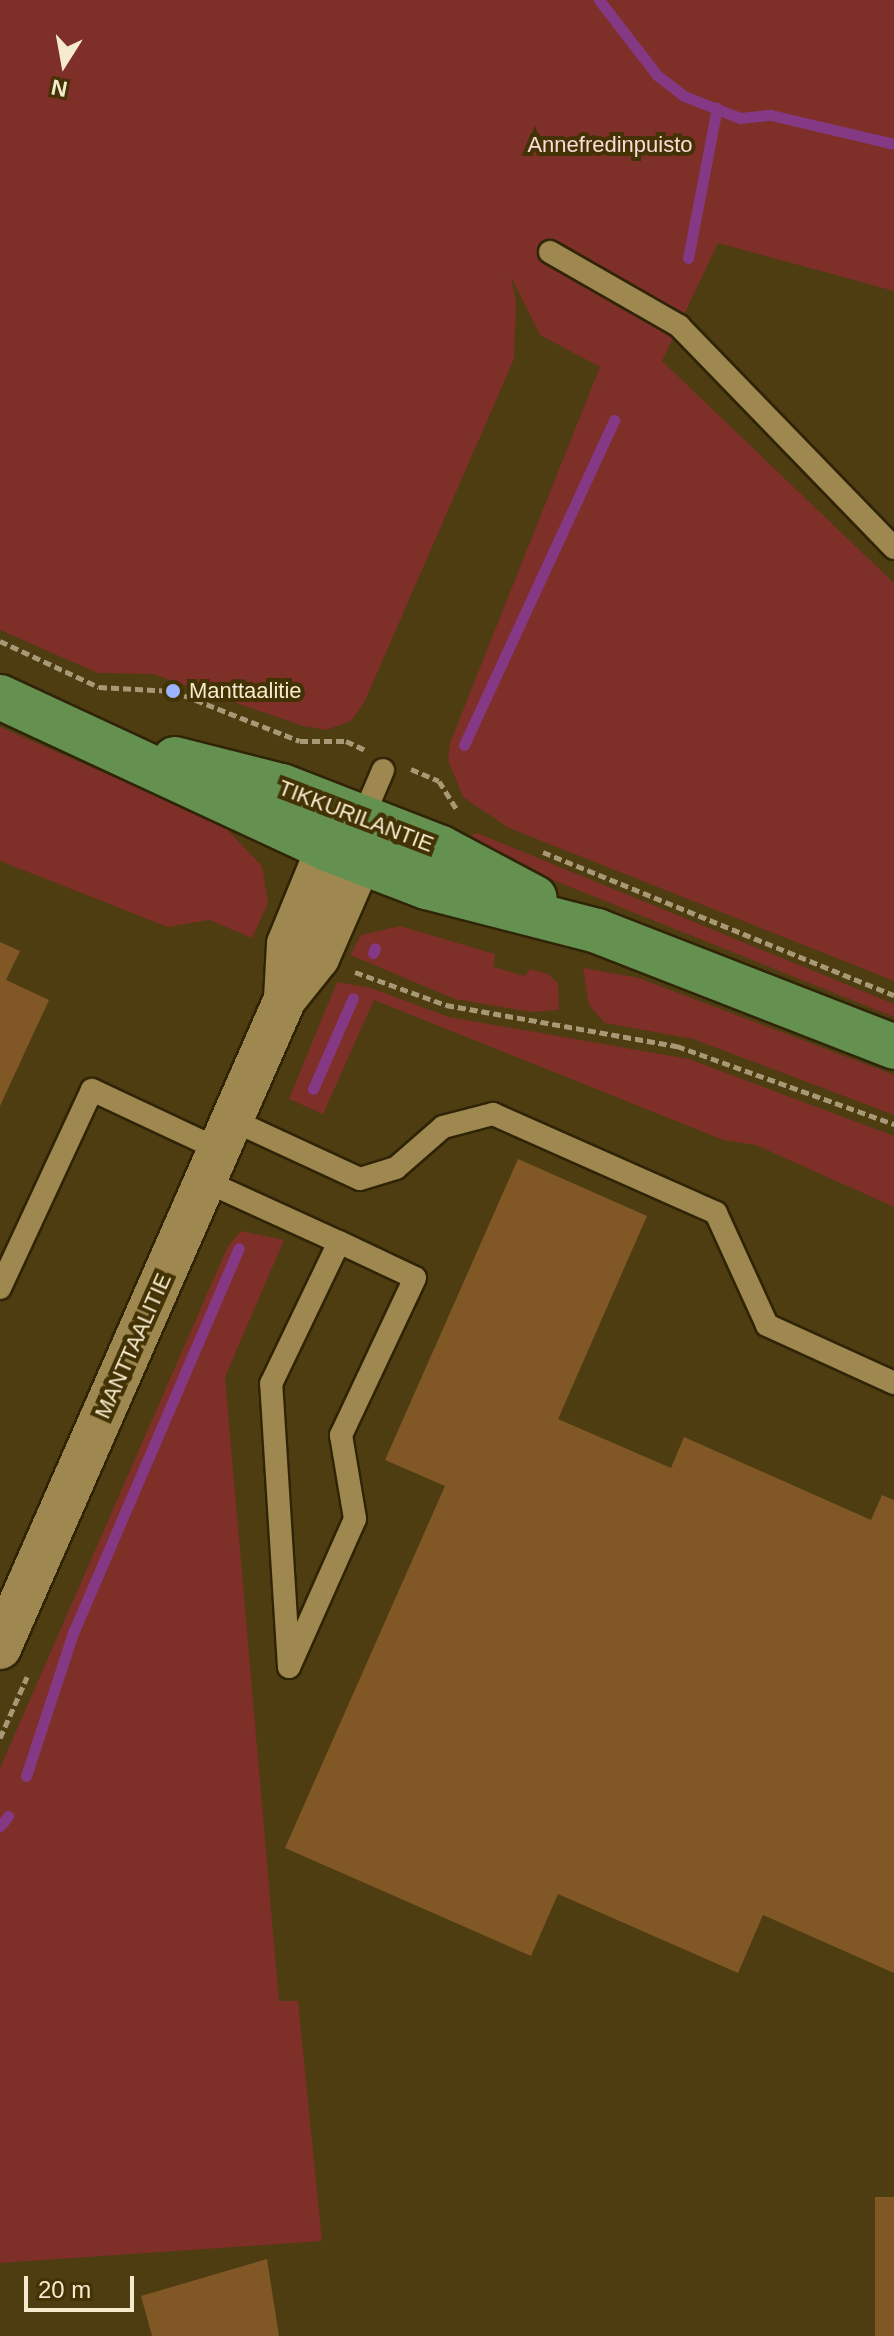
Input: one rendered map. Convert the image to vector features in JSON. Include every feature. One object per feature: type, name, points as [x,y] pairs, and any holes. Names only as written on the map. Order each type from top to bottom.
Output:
[{"type":"main road","name":"TIKKURILANTIE","points":[[0,697],[99,739],[267,826],[426,887],[597,931]]},
{"type":"main road","name":"TIKKURILANTIE","points":[[99,739],[282,786],[363,817],[441,848],[597,931],[894,1047]]},
{"type":"street","name":"MANTTAALITIE","points":[[0,1648],[285,999],[288,944],[344,856],[363,817]]},
{"type":"lane","points":[[550,252],[679,326],[894,548]]},
{"type":"lane","points":[[363,817],[383,770]]},
{"type":"lane","points":[[0,1288],[92,1090],[218,1150],[339,1242],[415,1278],[341,1435],[355,1519],[289,1667],[271,1384],[339,1242]]},
{"type":"lane","points":[[218,1150],[360,1179],[396,1168],[443,1127],[493,1114],[716,1213],[767,1325],[894,1383]]},
{"type":"path","points":[[0,641],[99,687],[173,691],[300,741],[346,741]]},
{"type":"path","points":[[439,781],[457,810],[470,816]]},
{"type":"path","points":[[535,849],[894,995]]},
{"type":"path","points":[[348,970],[446,1005],[677,1046],[894,1124]]},
{"type":"green space","name":"Annefredinpuisto","points":[[0,0],[894,0],[894,291],[718,243],[662,361],[894,583],[894,981],[509,828],[463,797],[448,760],[450,743],[600,367],[540,335],[511,277],[516,302],[514,359],[364,703],[351,721],[326,730],[303,726],[153,674],[98,673],[0,630]]},
{"type":"green space","points":[[0,727],[223,825],[262,866],[268,903],[252,938],[209,920],[168,927],[0,861]]},
{"type":"green space","points":[[477,833],[894,1004],[894,1017],[545,877],[467,838]]},
{"type":"green space","points":[[400,926],[495,954],[493,967],[525,976],[530,969],[548,974],[558,983],[559,1010],[531,1012],[455,999],[350,955],[361,935]]},
{"type":"green space","points":[[583,968],[639,978],[894,1075],[894,1115],[693,1039],[605,1023],[589,1005]]},
{"type":"green space","points":[[337,982],[371,988],[449,1017],[689,1059],[894,1136],[894,1207],[756,1145],[723,1140],[374,1000],[323,1114],[289,1099]]},
{"type":"green space","points":[[241,1231],[284,1240],[225,1377],[279,2001],[298,2001],[322,2241],[0,2263],[0,1768],[228,1246]]},
{"type":"building","points":[[0,942],[20,951],[6,980],[49,1000],[0,1106]]},
{"type":"building","points":[[518,1159],[647,1216],[558,1419],[671,1468],[684,1437],[871,1520],[882,1495],[894,1500],[894,1973],[763,1915],[738,1973],[558,1894],[531,1956],[285,1848],[445,1486],[385,1460]]},
{"type":"building","points":[[875,2197],[894,2197],[894,2336],[875,2336]]},
{"type":"building","points":[[267,2259],[279,2336],[152,2336],[141,2296]]},
{"type":"waterway","points":[[599,0],[657,75],[684,96],[740,118],[771,115],[894,144]]},
{"type":"waterway","points":[[688,258],[717,108]]},
{"type":"waterway","points":[[464,745],[614,420]]},
{"type":"waterway","points":[[373,953],[375,948]]},
{"type":"waterway","points":[[313,1089],[353,998]]},
{"type":"waterway","points":[[26,1776],[73,1633],[239,1248]]},
{"type":"waterway","points":[[0,1826],[8,1816]]},
{"type":"place","name":"Manttaalitie","points":[[173,691]]}]
